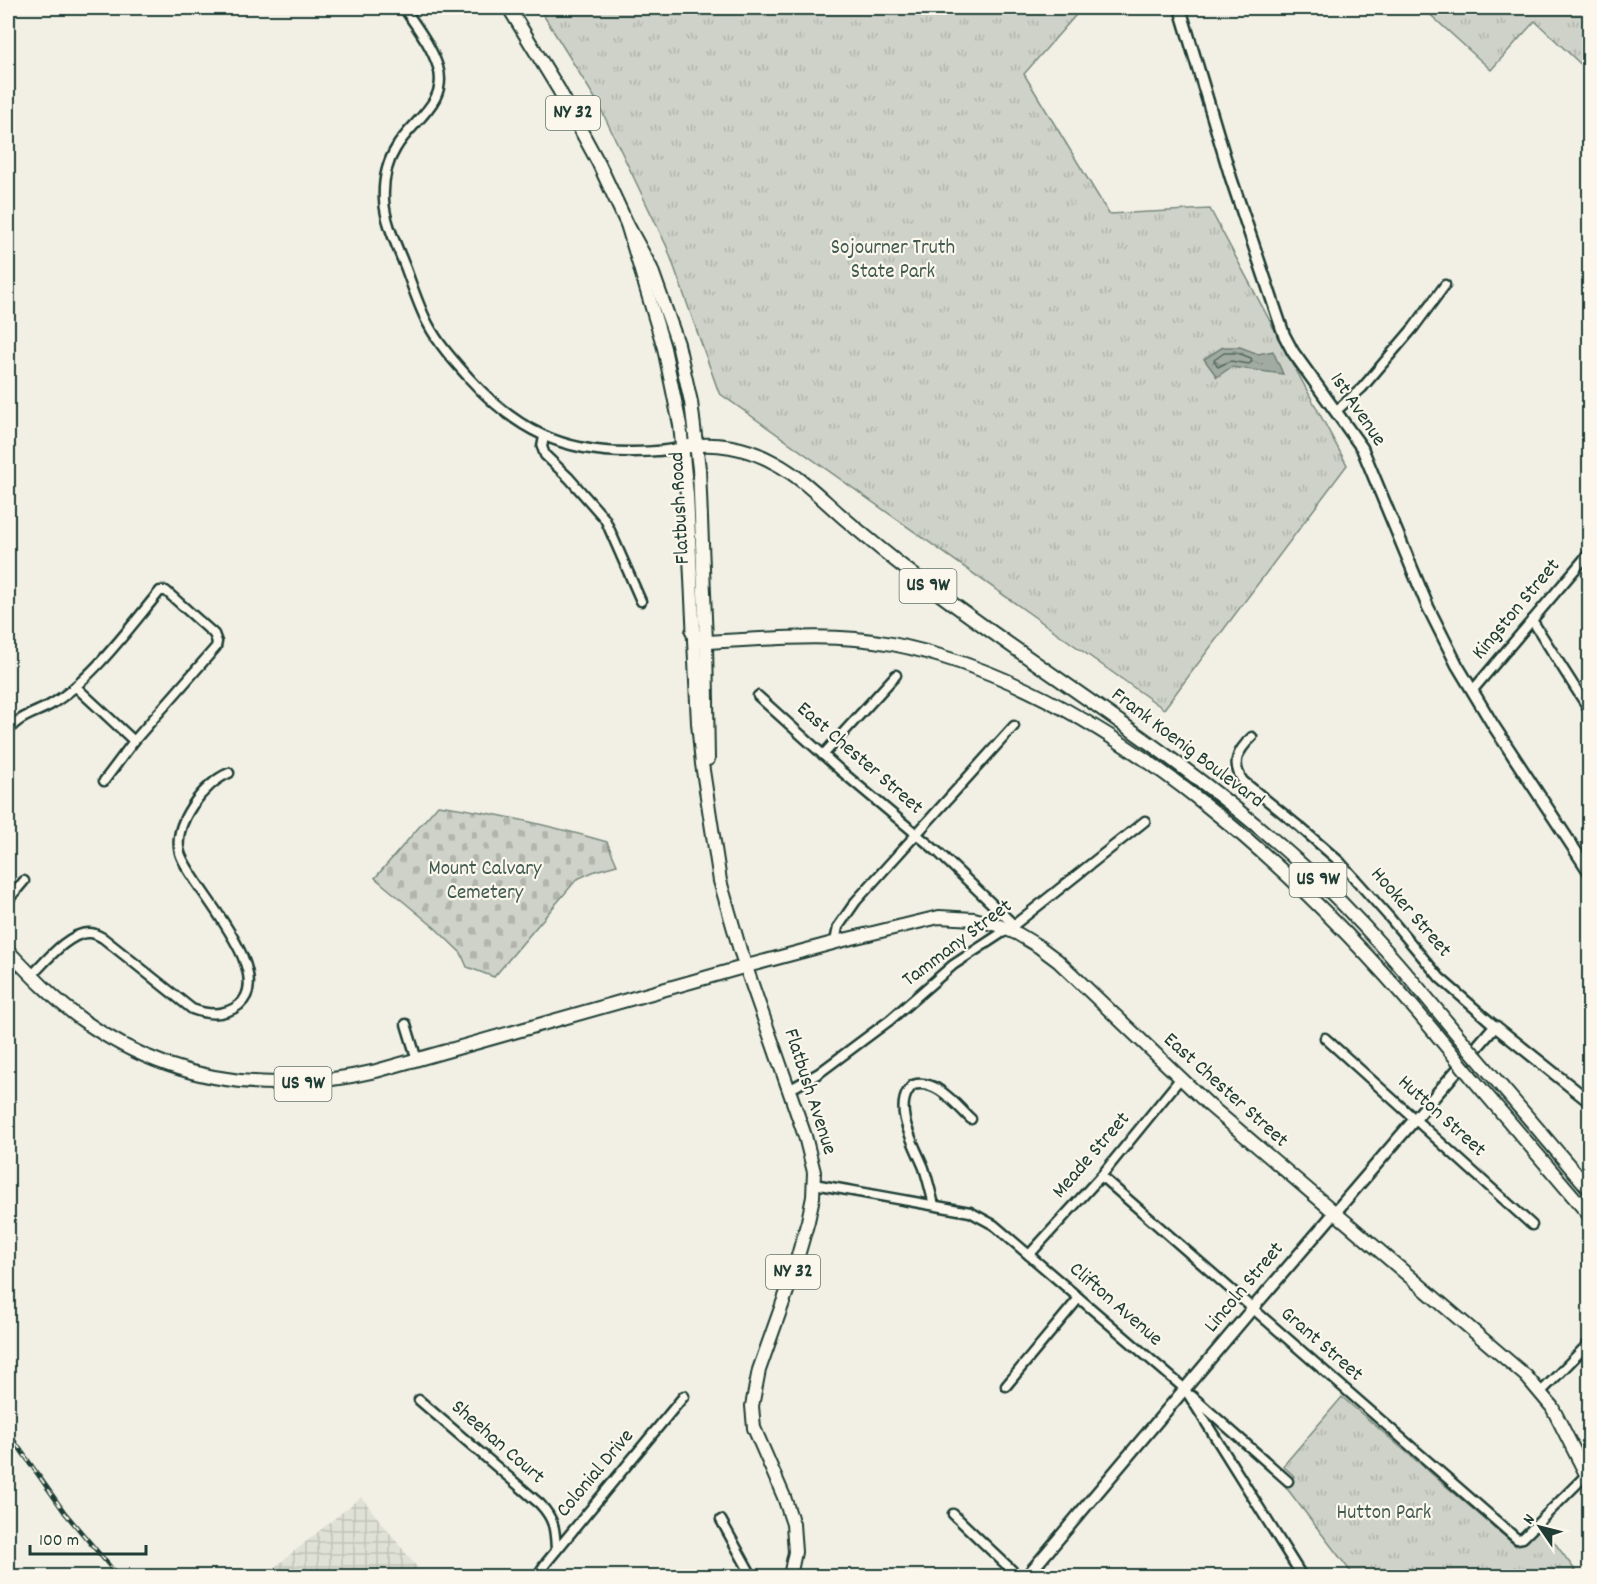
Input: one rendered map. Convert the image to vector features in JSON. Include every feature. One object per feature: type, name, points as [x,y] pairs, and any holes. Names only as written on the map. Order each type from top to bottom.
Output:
[{"type":"main road","name":"Flatbush Road","points":[[509,8],[575,118],[651,268],[672,326],[687,383],[697,444],[706,642],[709,803]]},
{"type":"main road","name":"Flatbush Road","points":[[627,224],[666,357],[683,447],[699,744],[724,897]]},
{"type":"main road","name":"Frank Koenig Boulevard","points":[[683,447],[697,444],[719,445],[743,450],[764,457],[784,469],[924,583],[1218,793],[1325,887],[1404,969],[1590,1190]]},
{"type":"main road","points":[[692,632],[700,640],[706,642]]},
{"type":"main road","name":"Frank Koenig Boulevard","points":[[706,642],[827,638],[890,644],[931,653],[1028,692],[1066,711],[1144,759],[1230,825],[1353,940],[1590,1216]]},
{"type":"main road","name":"Flatbush Avenue","points":[[724,897],[809,1147],[814,1184],[811,1209],[782,1307],[759,1370],[752,1406],[754,1428],[784,1497],[793,1524],[795,1552],[790,1576]]},
{"type":"main road","name":"East Chester Street","points":[[747,966],[939,917],[974,919],[1011,927],[1058,961],[1180,1079],[1255,1146],[1526,1376],[1552,1407],[1588,1478]]},
{"type":"main road","name":"US 9W","points":[[8,951],[80,1017],[122,1044],[171,1066],[208,1076],[246,1082],[301,1084],[338,1079],[417,1060],[747,966]]},
{"type":"street","points":[[404,8],[432,51],[439,69],[440,84],[428,111],[396,148],[385,172],[384,204],[429,326],[447,354],[488,399],[510,418],[544,437],[574,447],[598,451],[643,452],[683,447]]},
{"type":"street","name":"1st Avenue","points":[[1180,8],[1234,188],[1284,335],[1293,352],[1367,458],[1428,607],[1472,691],[1590,873]]},
{"type":"street","points":[[1336,411],[1362,388],[1414,327],[1445,285]]},
{"type":"street","points":[[544,437],[542,447],[545,456],[569,478],[605,519],[640,601]]},
{"type":"street","name":"Kingston Street","points":[[1472,691],[1588,556]]},
{"type":"street","points":[[8,732],[16,722],[50,705],[76,687],[160,591],[166,591],[214,634],[216,647],[134,741],[104,782]]},
{"type":"street","points":[[1532,620],[1590,711]]},
{"type":"street","points":[[823,755],[896,675]]},
{"type":"street","points":[[76,687],[134,741]]},
{"type":"street","name":"East Chester Street","points":[[758,696],[953,866],[1011,927]]},
{"type":"street","points":[[835,942],[838,927],[846,913],[1014,726]]},
{"type":"street","name":"Hooker Street","points":[[1252,737],[1237,755],[1235,764],[1237,773],[1243,781],[1340,862],[1440,978],[1495,1026],[1590,1102]]},
{"type":"street","points":[[32,975],[54,952],[73,937],[87,932],[103,938],[192,1009],[206,1014],[223,1013],[234,1009],[242,1002],[250,985],[244,962],[218,914],[184,863],[178,838],[180,826],[201,795],[220,776],[229,773]]},
{"type":"street","name":"Tammany Street","points":[[789,1090],[819,1073],[890,1020],[953,965],[1011,927],[1145,821]]},
{"type":"street","points":[[8,900],[24,881]]},
{"type":"street","points":[[406,1024],[417,1060]]},
{"type":"street","name":"Lincoln Street","points":[[1027,1576],[1495,1026]]},
{"type":"street","name":"Hutton Street","points":[[1325,1038],[1532,1225]]},
{"type":"street","name":"Meade Street","points":[[1029,1255],[1101,1176],[1180,1079]]},
{"type":"street","points":[[934,1205],[925,1171],[908,1127],[904,1110],[905,1095],[913,1085],[918,1083],[934,1087],[971,1119]]},
{"type":"street","name":"Grant Street","points":[[1101,1176],[1520,1539],[1588,1478]]},
{"type":"street","name":"Clifton Avenue","points":[[814,1184],[970,1212],[985,1219],[1185,1389],[1302,1576]]},
{"type":"street","points":[[1006,1386],[1079,1298]]},
{"type":"street","points":[[1541,1392],[1590,1342]]},
{"type":"street","points":[[1185,1389],[1288,1481]]},
{"type":"street","name":"Colonial Drive","points":[[537,1576],[684,1396]]},
{"type":"street","name":"Sheehan Court","points":[[419,1400],[550,1515],[554,1527],[556,1550]]},
{"type":"street","points":[[953,1514],[1018,1576]]},
{"type":"street","points":[[721,1520],[752,1576]]},
{"type":"shaded area","points":[[361,1497],[424,1576],[264,1576]]},
{"type":"green space","name":"Sojourner Truth State Park","points":[[539,8],[1082,8],[1024,74],[1109,214],[1210,209],[1347,465],[1164,709],[719,393],[667,247],[598,103]]},
{"type":"green space","points":[[1423,8],[1589,8],[1589,72],[1535,21],[1491,70]]},
{"type":"green space","name":"Mount Calvary Cemetery","points":[[438,805],[523,820],[607,842],[617,865],[577,879],[494,977],[467,967],[461,953],[434,927],[375,878]]},
{"type":"green space","name":"Hutton Park","points":[[1342,1397],[1516,1546],[1543,1527],[1575,1570],[1567,1576],[1354,1576],[1285,1486],[1294,1476],[1283,1466]]},
{"type":"water","points":[[1223,347],[1240,347],[1258,354],[1273,351],[1283,374],[1231,367],[1217,377],[1204,359]]},
{"type":"railway","points":[[8,1432],[65,1513],[118,1576]]}]
